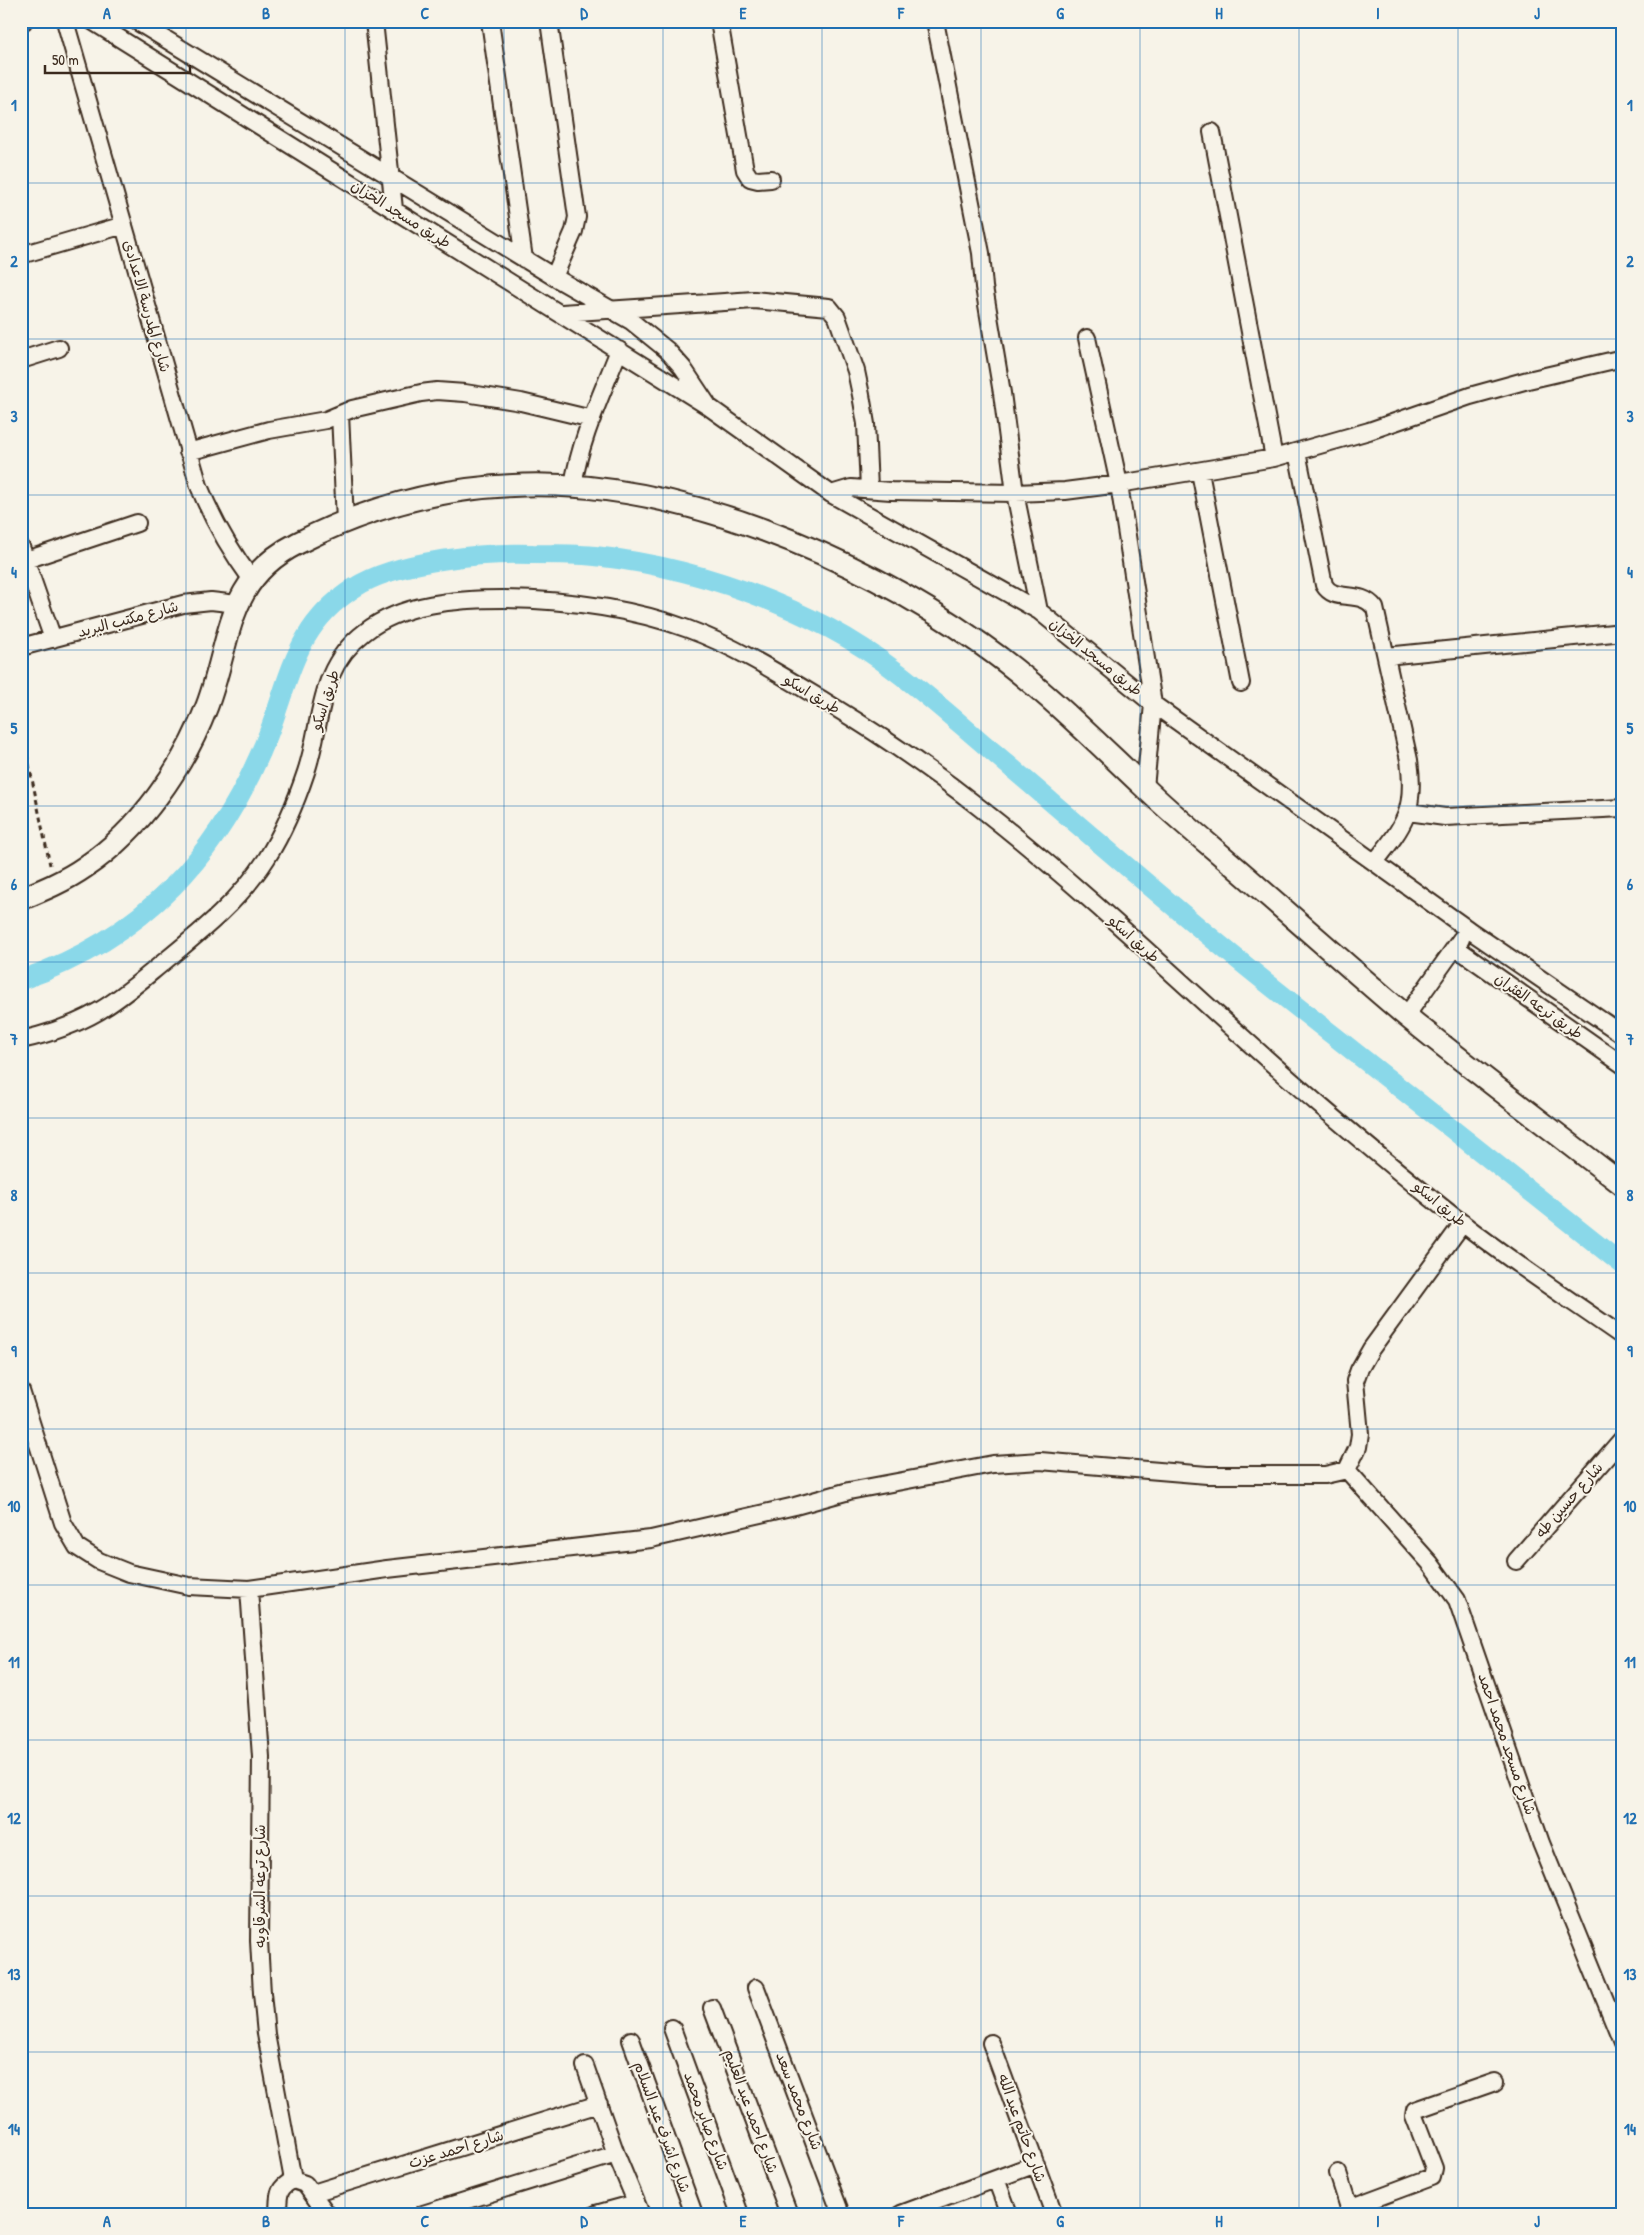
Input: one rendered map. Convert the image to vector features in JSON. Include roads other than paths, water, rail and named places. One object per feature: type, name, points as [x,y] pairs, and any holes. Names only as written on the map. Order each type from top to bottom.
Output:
[{"type":"street","name":"شارع المدرسة الاعدادى","points":[[65,21],[188,452],[213,520],[230,551],[252,580]]},
{"type":"street","name":"طريق مسجد الخزان","points":[[92,21],[620,350],[709,407],[831,494],[1039,611],[1153,704],[1469,930]]},
{"type":"street","name":"طريق مسجد الخزان","points":[[136,21],[524,259],[631,321],[668,350],[684,368],[709,407]]},
{"type":"street","points":[[374,21],[394,209]]},
{"type":"street","points":[[490,21],[524,259]]},
{"type":"street","points":[[549,21],[578,217],[554,277]]},
{"type":"street","points":[[719,21],[745,170],[750,178],[758,180],[772,179]]},
{"type":"street","points":[[935,21],[981,254],[984,287],[1002,393],[1015,493],[1039,611]]},
{"type":"street","points":[[1212,132],[1274,458]]},
{"type":"street","points":[[21,255],[124,225]]},
{"type":"street","points":[[562,314],[754,300],[829,307],[837,317],[856,371],[866,424],[869,488]]},
{"type":"street","points":[[1088,338],[1119,484],[1153,704],[1145,788]]},
{"type":"street","points":[[21,360],[59,348]]},
{"type":"street","points":[[573,486],[575,471],[592,419],[620,350]]},
{"type":"street","points":[[831,494],[850,488],[891,491],[1015,493],[1065,491],[1200,472],[1297,452],[1369,431],[1495,389],[1623,358]]},
{"type":"street","points":[[188,452],[270,430],[326,420],[340,414],[405,396],[437,391],[465,393],[521,402],[592,419]]},
{"type":"street","points":[[340,414],[345,521]]},
{"type":"street","points":[[1297,452],[1324,585],[1333,594],[1365,598],[1371,602],[1378,615],[1409,760],[1412,782],[1408,812],[1389,844],[1375,862]]},
{"type":"street","points":[[1200,472],[1242,683]]},
{"type":"street","points":[[21,899],[54,886],[87,866],[117,840],[144,812],[169,780],[189,746],[206,710],[237,604],[252,580],[265,565],[281,552],[345,521],[389,506],[434,495],[517,485],[573,486],[627,493],[734,520],[837,560],[886,585],[973,638],[1024,676],[1067,712],[1145,788],[1406,1016],[1623,1185]]},
{"type":"street","points":[[53,639],[23,554],[137,523]]},
{"type":"street","name":"طريق اسكو","points":[[21,1040],[77,1022],[119,998],[197,935],[235,900],[267,859],[291,813],[309,765],[318,714],[330,678],[341,656],[357,638],[377,623],[399,612],[483,599],[552,600],[620,610],[686,628],[749,656],[869,728],[927,767],[1037,854],[1316,1102],[1463,1223],[1623,1337]]},
{"type":"street","name":"شارع مكتب البريد","points":[[21,647],[183,604],[211,601],[237,604]]},
{"type":"street","points":[[1386,656],[1623,632]]},
{"type":"street","points":[[1408,812],[1444,817],[1623,808]]},
{"type":"street","points":[[1406,1016],[1469,930]]},
{"type":"street","name":"طريق ترعه الفئران","points":[[1469,930],[1623,1035]]},
{"type":"street","name":"طريق ترعه الفئران","points":[[1455,947],[1623,1065]]},
{"type":"street","points":[[21,1391],[63,1523],[77,1547],[99,1561],[129,1573],[189,1586],[249,1589],[387,1569],[652,1539],[849,1492],[993,1464],[1040,1461],[1207,1475],[1324,1474],[1347,1470],[1358,1448],[1360,1434],[1355,1381],[1359,1370],[1371,1349],[1463,1223]]},
{"type":"street","name":"شارع حسين طه","points":[[1516,1561],[1623,1438]]},
{"type":"street","name":"شارع مسجد محمد احمد","points":[[1347,1470],[1430,1563],[1457,1600],[1541,1843],[1623,2044]]},
{"type":"street","name":"شارع ترعه الشرقاويه","points":[[249,1589],[261,1757],[260,1942],[262,1994],[266,2034],[293,2180]]},
{"type":"street","name":"شارع محمد سعد","points":[[756,1988],[842,2214]]},
{"type":"street","name":"شارع احمد عبد العليم","points":[[712,2008],[789,2214]]},
{"type":"street","name":"شارع صابر محمد","points":[[672,2028],[740,2214]]},
{"type":"street","name":"شارع اشرف عبد السلام","points":[[631,2040],[694,2214]]},
{"type":"street","name":"شارع حاتم عبد الله","points":[[991,2043],[1054,2214]]},
{"type":"street","points":[[585,2066],[616,2154],[638,2208],[596,2214]]},
{"type":"street","points":[[1338,2173],[1350,2211],[1430,2178],[1434,2174],[1434,2168],[1414,2116],[1415,2110],[1495,2082]]},
{"type":"street","name":"شارع احمد عزت","points":[[313,2193],[599,2104]]},
{"type":"street","points":[[423,2214],[616,2154]]},
{"type":"street","points":[[901,2214],[1036,2164]]},
{"type":"street","points":[[996,2179],[1009,2214]]},
{"type":"street","points":[[278,2214],[279,2192],[283,2185],[293,2180],[305,2184],[327,2214]]},
{"type":"waterway","points":[[21,980],[65,962],[105,941],[141,915],[173,886],[202,854],[227,818],[249,778],[268,735],[290,673],[307,636],[334,603],[354,588],[392,571],[441,560],[466,557],[513,554],[564,554],[626,560],[686,573],[745,591],[801,614],[829,628],[873,655],[934,702],[1237,959],[1623,1265]]}]
